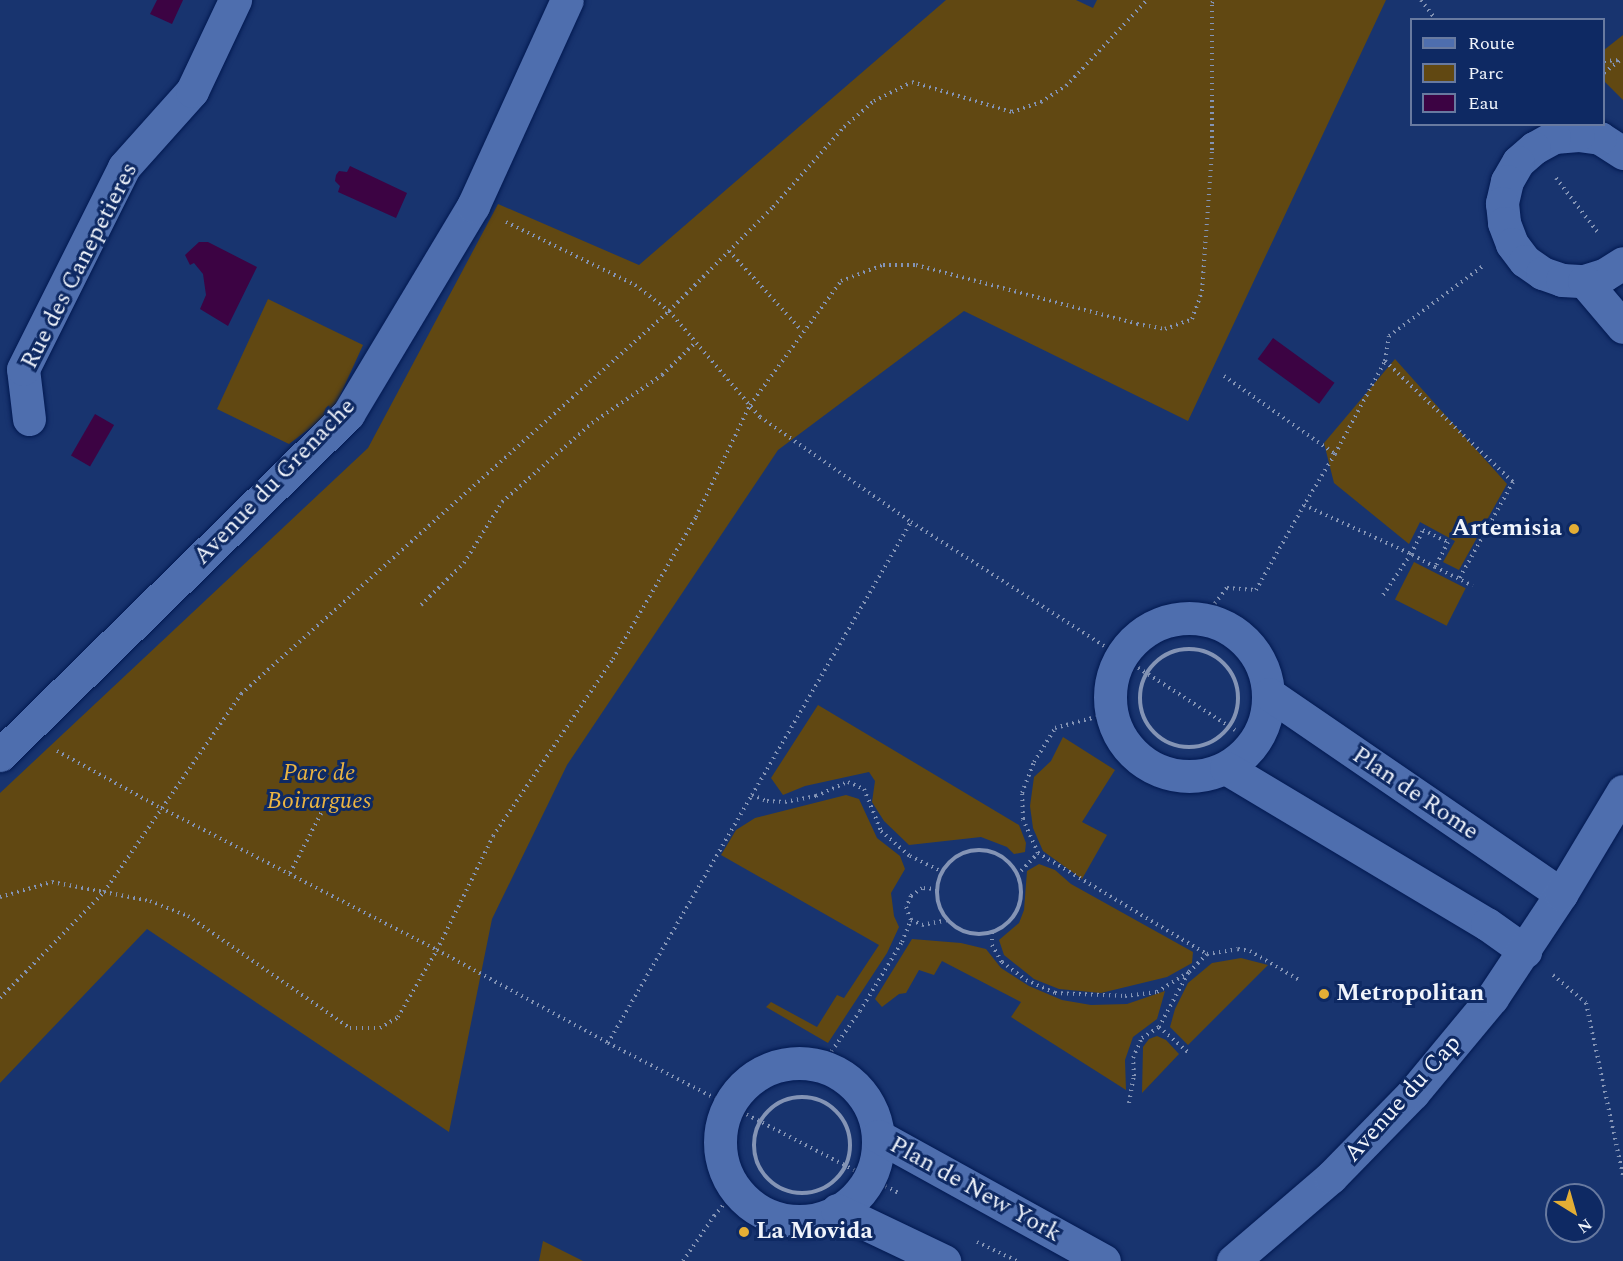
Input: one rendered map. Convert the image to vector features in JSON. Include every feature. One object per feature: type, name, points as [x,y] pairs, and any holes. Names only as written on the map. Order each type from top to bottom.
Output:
[{"type":"street","name":"Rue des Canepetieres","points":[[29,419],[23,369],[124,167],[192,91],[235,0]]},
{"type":"street","name":"Avenue du Grenache","points":[[0,755],[348,414],[473,206],[567,0]]},
{"type":"street","points":[[1622,264],[1604,275],[1584,280],[1562,280],[1542,273],[1525,261],[1512,244],[1504,223],[1502,203],[1507,181],[1518,162],[1534,148],[1554,137],[1578,135],[1600,138],[1623,153]]},
{"type":"street","points":[[1584,280],[1623,327]]},
{"type":"street","points":[[1179,618],[1204,618],[1229,627],[1250,644],[1264,668],[1269,694],[1263,728],[1242,735],[1226,768],[1203,776],[1178,776],[1155,769],[1135,755],[1119,736],[1111,713],[1109,694],[1112,676],[1134,664],[1135,638],[1155,624],[1179,618]]},
{"type":"street","name":"Plan de Rome","points":[[1269,694],[1562,894]]},
{"type":"street","points":[[1226,768],[1477,918],[1525,951]]},
{"type":"street","name":"Avenue du Cap","points":[[1233,1261],[1331,1177],[1413,1092],[1492,998],[1562,894],[1623,791]]},
{"type":"street","name":"Plan de New York","points":[[799,1062],[821,1066],[839,1074],[854,1085],[866,1100],[878,1136],[876,1158],[869,1178],[850,1202],[831,1199],[817,1218],[794,1221],[772,1216],[752,1205],[736,1190],[725,1170],[720,1149],[721,1126],[729,1105],[748,1082],[777,1066],[799,1062]]},
{"type":"street","name":"Plan de New York","points":[[878,1136],[1104,1261]]},
{"type":"street","points":[[831,1199],[944,1261]]},
{"type":"path","points":[[0,998],[104,892],[241,694],[669,311],[773,207],[844,127],[874,101],[912,82],[1012,112],[1041,102],[1066,86],[1147,0]]},
{"type":"path","points":[[0,897],[52,882],[150,901],[188,916],[350,1028],[380,1028],[398,1017],[437,950],[493,836],[613,659],[696,517],[750,405],[802,331],[841,281],[883,265],[916,265],[1165,329],[1192,319],[1202,291],[1212,150],[1212,3],[1214,0]]},
{"type":"path","points":[[1421,0],[1434,18]]},
{"type":"path","points":[[1605,61],[1622,60]]},
{"type":"path","points":[[1605,72],[1622,60]]},
{"type":"path","points":[[1534,148],[1622,264]]},
{"type":"path","points":[[473,206],[635,285],[669,311],[760,417],[911,522],[1242,735]]},
{"type":"path","points":[[1204,618],[1227,588],[1256,590],[1335,454],[1385,361],[1389,336],[1512,244]]},
{"type":"path","points":[[729,251],[802,331]]},
{"type":"path","points":[[421,605],[464,562],[502,502],[592,423],[662,375],[695,343]]},
{"type":"path","points":[[1385,361],[1513,482],[1459,579]]},
{"type":"path","points":[[1224,376],[1335,454]]},
{"type":"path","points":[[1304,505],[1411,554],[1473,586]]},
{"type":"path","points":[[608,1043],[911,522]]},
{"type":"path","points":[[1381,598],[1411,554],[1423,530],[1448,542],[1435,567]]},
{"type":"path","points":[[1134,664],[1157,660],[1171,652],[1187,649],[1202,650],[1216,656],[1228,668],[1236,681],[1242,735]]},
{"type":"path","points":[[1134,664],[1141,688],[1140,704],[1146,720],[1156,734],[1169,742],[1186,747],[1202,745],[1217,738],[1242,735]]},
{"type":"path","points":[[1111,713],[1054,728],[1034,762],[1022,793],[1023,819],[1038,853],[1207,954]]},
{"type":"path","points":[[26,732],[161,808],[290,873],[729,1105]]},
{"type":"path","points":[[752,795],[767,801],[785,802],[816,796],[848,782],[864,789],[881,831],[910,856],[943,872]]},
{"type":"path","points":[[290,873],[328,800]]},
{"type":"path","points":[[986,851],[999,855],[1010,864],[1017,875],[1021,889],[1017,909],[1004,926],[992,933],[976,934],[960,931],[947,920],[937,901],[937,889],[943,872],[958,856],[986,851]]},
{"type":"path","points":[[1017,875],[1038,853]]},
{"type":"path","points":[[937,889],[922,888],[911,896],[906,908],[911,920],[922,925],[936,925],[947,920]]},
{"type":"path","points":[[821,1066],[890,962],[911,920]]},
{"type":"path","points":[[992,933],[992,945],[1002,962],[1026,980],[1055,993],[1125,996],[1157,992],[1189,972],[1207,954],[1238,949],[1251,951],[1301,981]]},
{"type":"path","points":[[1525,951],[1586,1003],[1623,1175]]},
{"type":"path","points":[[1129,1103],[1134,1076],[1133,1058],[1142,1038],[1159,1027],[1189,972]]},
{"type":"path","points":[[1159,1027],[1189,1053]]},
{"type":"path","points":[[800,1096],[816,1098],[831,1106],[842,1118],[849,1133],[850,1150],[831,1199],[809,1192],[794,1193],[779,1188],[766,1179],[758,1166],[753,1151],[754,1136],[759,1120],[770,1108],[784,1100],[800,1096]]},
{"type":"path","points":[[683,1261],[714,1216],[736,1190]]},
{"type":"green space","name":"Parc de Boirargues","points":[[946,0],[1076,0],[1093,8],[1097,0],[1386,0],[1188,421],[964,311],[778,450],[567,765],[492,919],[449,1132],[147,929],[0,1083],[0,793],[368,448],[498,204],[639,265]]},
{"type":"green space","points":[[1623,35],[1623,100],[1605,82],[1605,49]]},
{"type":"green space","points":[[268,299],[363,345],[333,411],[289,444],[217,409]]},
{"type":"green space","points":[[1395,359],[1507,484],[1459,570],[1443,562],[1455,541],[1420,522],[1409,544],[1334,483],[1324,443]]},
{"type":"green space","points":[[1414,562],[1466,588],[1447,626],[1395,599]]},
{"type":"green space","points":[[818,705],[1019,825],[1026,843],[1025,852],[1014,854],[1007,847],[981,837],[909,845],[884,821],[872,802],[875,781],[869,772],[805,786],[783,795],[771,778]]},
{"type":"green space","points":[[1063,737],[1115,770],[1082,822],[1107,835],[1082,879],[1043,851],[1033,828],[1030,806],[1034,777],[1051,761]]},
{"type":"green space","points":[[846,795],[859,799],[877,838],[900,856],[905,869],[891,893],[894,916],[899,927],[887,953],[828,1043],[766,1007],[771,1002],[817,1027],[837,995],[844,998],[879,945],[721,855],[736,830],[755,818]]},
{"type":"green space","points":[[1039,864],[1055,870],[1071,884],[1193,952],[1192,963],[1167,977],[1101,993],[1059,989],[1034,979],[1004,955],[999,940],[1019,923],[1024,910],[1027,871]]},
{"type":"green space","points":[[912,939],[961,943],[986,949],[1001,968],[1029,986],[1062,1000],[1091,1005],[1127,1004],[1165,991],[1157,1019],[1133,1037],[1125,1060],[1126,1090],[1011,1017],[1021,1002],[942,961],[934,975],[919,970],[906,993],[899,994],[882,1007],[875,999]]},
{"type":"green space","points":[[1241,958],[1268,965],[1188,1045],[1170,1027],[1175,1009],[1188,983],[1212,963]]},
{"type":"green space","points":[[1157,1036],[1166,1040],[1179,1054],[1142,1093],[1143,1047],[1149,1039]]},
{"type":"green space","points":[[543,1241],[583,1261],[539,1261]]},
{"type":"water","points":[[157,0],[183,0],[172,24],[150,14]]},
{"type":"water","points":[[350,166],[407,193],[396,218],[338,192],[340,186],[335,181],[336,175],[339,171],[347,172]]},
{"type":"water","points":[[199,242],[208,242],[257,267],[228,326],[200,309],[206,295],[203,274],[194,263],[190,265],[185,255]]},
{"type":"water","points":[[1273,338],[1334,383],[1319,404],[1258,359]]},
{"type":"water","points":[[95,414],[114,425],[90,467],[71,456]]},
{"type":"place","name":"Artemisia","points":[[1574,529]]},
{"type":"place","name":"Metropolitan","points":[[1324,994]]},
{"type":"place","name":"La Movida","points":[[744,1232]]}]
